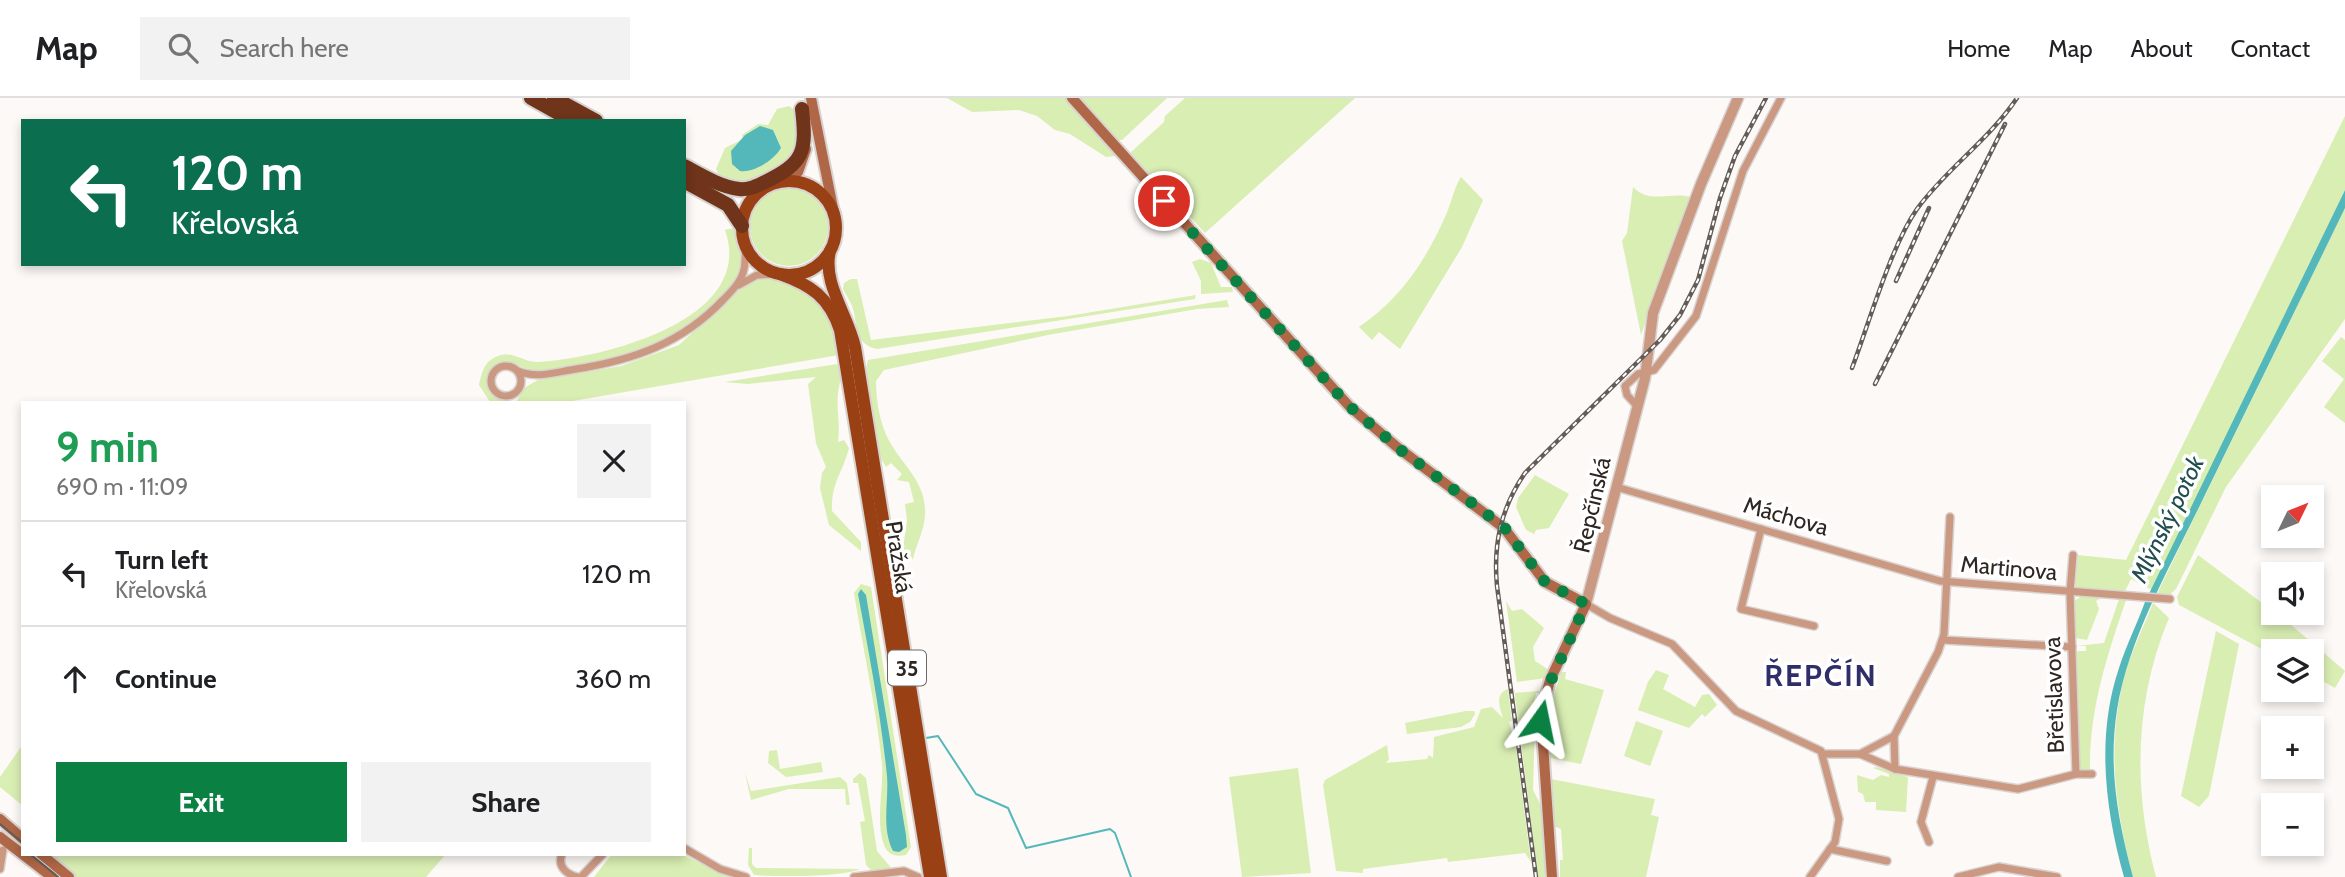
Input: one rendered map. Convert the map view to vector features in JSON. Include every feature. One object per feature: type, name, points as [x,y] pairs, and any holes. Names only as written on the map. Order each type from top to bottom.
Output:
[{"type":"highway","points":[[531,98],[568,119]]},
{"type":"highway","points":[[554,98],[592,119]]},
{"type":"highway","points":[[709,178],[730,187],[745,189],[790,170],[802,149],[804,102]]},
{"type":"highway","points":[[686,167],[744,196],[762,190]]},
{"type":"highway","points":[[686,182],[728,205],[742,226]]},
{"type":"main road","points":[[1072,98],[1349,406],[1384,437],[1504,527],[1541,579],[1586,604],[1550,680],[1541,715],[1552,877]]},
{"type":"main road","points":[[804,102],[835,218],[836,236],[830,251],[819,264],[807,271],[780,274],[757,262],[745,242],[742,226],[748,205],[762,190],[798,172],[805,156],[807,138],[804,102]]},
{"type":"main road","points":[[782,182],[798,182],[816,190],[830,204],[835,218]]},
{"type":"main road","name":"Pražská","points":[[830,251],[829,278],[848,320],[855,347],[941,877]]},
{"type":"main road","name":"Pražská","points":[[780,274],[809,285],[821,295],[834,316],[841,336],[930,877]]},
{"type":"main road","points":[[0,819],[21,837]]},
{"type":"main road","points":[[0,837],[21,853]]},
{"type":"main road","points":[[25,856],[52,877]]},
{"type":"main road","points":[[43,856],[69,877]]},
{"type":"street","name":"Řepčínská","points":[[1586,604],[1646,373],[1653,313],[1701,184],[1738,98]]},
{"type":"street","points":[[1637,406],[1625,391],[1625,386],[1635,375],[1654,370],[1696,316],[1743,171],[1781,98]]},
{"type":"street","points":[[733,289],[745,268],[745,242]]},
{"type":"street","points":[[509,401],[492,385],[494,372],[506,366],[534,376],[618,362],[653,350],[698,323],[733,289],[753,276],[780,274]]},
{"type":"street","points":[[518,371],[518,390]]},
{"type":"street","points":[[511,401],[518,390],[534,376]]},
{"type":"street","points":[[501,395],[518,390]]},
{"type":"street","name":"Máchova","points":[[1618,488],[1945,582]]},
{"type":"street","points":[[1895,769],[1894,736],[1943,640],[1950,517]]},
{"type":"street","points":[[1761,529],[1741,609],[1814,626]]},
{"type":"street","name":"Břetislavova","points":[[1860,754],[1895,769],[2018,789],[2076,775],[2070,592],[2073,555]]},
{"type":"street","name":"Martinova","points":[[1945,582],[2167,600]]},
{"type":"street","points":[[1586,604],[1610,618],[1672,644],[1736,711],[1816,746],[1823,754],[1839,819],[1835,842],[1810,877]]},
{"type":"street","points":[[1943,640],[2072,647]]},
{"type":"street","points":[[1823,754],[1860,754],[1894,736]]},
{"type":"street","points":[[2076,775],[2092,774]]},
{"type":"street","points":[[1929,842],[1921,822],[1933,777]]},
{"type":"street","points":[[686,849],[720,869],[746,877]]},
{"type":"street","points":[[1830,849],[1887,861]]},
{"type":"street","points":[[0,870],[3,850]]},
{"type":"street","points":[[561,856],[563,868],[579,877],[601,856]]},
{"type":"street","points":[[1958,877],[1999,867],[2057,877]]},
{"type":"street","points":[[854,877],[904,871],[918,877]]},
{"type":"green space","points":[[947,98],[1066,98],[1116,156],[1106,157],[1070,134],[1055,130],[1037,116],[1019,110],[972,112]]},
{"type":"green space","points":[[1079,98],[1167,98],[1122,140],[1117,140]]},
{"type":"green space","points":[[1185,98],[1355,98],[1205,233],[1130,153],[1164,122],[1165,116]]},
{"type":"green space","points":[[789,106],[795,111],[800,124],[799,140],[792,162],[746,186],[721,179],[716,169],[725,148],[743,139],[742,135],[758,124],[768,125],[777,109]]},
{"type":"green space","points":[[2345,116],[2345,190],[2152,590],[2131,579],[2125,591],[2075,589],[2078,555],[2126,560]]},
{"type":"green space","points":[[1461,177],[1483,200],[1462,247],[1400,349],[1379,332],[1372,340],[1359,327],[1399,292],[1420,264],[1447,212]]},
{"type":"green space","points":[[1633,187],[1647,195],[1691,197],[1641,335],[1622,241],[1627,233]]},
{"type":"green space","points":[[789,188],[804,191],[817,199],[825,212],[828,227],[825,242],[817,255],[804,263],[789,266],[774,263],[761,255],[753,242],[750,227],[753,212],[761,199],[774,191]]},
{"type":"green space","points":[[2345,208],[2345,319],[2226,487],[2176,589],[2167,597],[2156,596]]},
{"type":"green space","points":[[734,228],[741,260],[739,274],[731,286],[699,316],[658,342],[612,358],[538,371],[508,362],[498,364],[492,368],[488,378],[491,388],[502,401],[489,401],[479,385],[483,371],[493,358],[508,355],[539,362],[599,352],[667,329],[697,311],[718,288],[729,262],[725,230]]},
{"type":"green space","points":[[1200,259],[1211,263],[1221,287],[1232,287],[1233,292],[1201,294],[1201,281],[1192,262]]},
{"type":"green space","points":[[760,278],[775,279],[793,284],[816,297],[831,321],[839,355],[573,401],[517,401],[524,388],[538,380],[621,366],[679,345],[745,284]]},
{"type":"green space","points":[[857,279],[871,340],[1068,316],[1196,295],[1195,299],[877,349],[865,343],[859,334],[852,306],[843,289],[844,283]]},
{"type":"green space","points":[[1227,300],[1229,307],[1197,309],[1048,335],[884,370],[876,381],[881,421],[891,444],[919,486],[925,505],[924,522],[913,559],[901,562],[907,521],[905,504],[914,502],[909,482],[897,480],[902,474],[891,463],[886,467],[881,459],[866,369],[868,360]]},
{"type":"green space","points":[[2341,337],[2345,340],[2345,423],[2324,407],[2344,379],[2322,361]]},
{"type":"green space","points":[[837,364],[842,377],[838,393],[838,442],[844,440],[849,448],[835,485],[832,511],[861,542],[861,551],[829,525],[820,488],[822,473],[826,467],[816,443],[808,384],[816,377],[748,384],[725,382]]},
{"type":"green space","points":[[1535,475],[1569,494],[1549,528],[1536,530],[1534,534],[1526,530],[1516,507],[1518,498]]},
{"type":"green space","points":[[2198,555],[2261,602],[2261,625],[2291,625],[2308,639],[2261,639],[2261,649],[2179,605],[2177,597]]},
{"type":"green space","points":[[861,584],[871,587],[911,847],[906,855],[890,853],[881,835],[882,764],[854,593]]},
{"type":"green space","points":[[2082,596],[2101,598],[2096,601],[2099,609],[2087,640],[2076,638],[2074,601]]},
{"type":"green space","points":[[2119,599],[2126,600],[2096,705],[2090,770],[2079,771],[2075,655],[2078,651],[2086,651],[2086,646],[2076,646],[2104,643]]},
{"type":"green space","points":[[1506,601],[1512,611],[1522,609],[1544,628],[1533,647],[1535,661],[1549,670],[1546,678],[1517,682]]},
{"type":"green space","points":[[2153,603],[2169,618],[2149,681],[2141,746],[2143,812],[2156,877],[2133,877],[2121,826],[2114,751],[2119,700],[2125,674]]},
{"type":"green space","points":[[2216,631],[2239,644],[2209,796],[2199,807],[2181,796]]},
{"type":"green space","points":[[2324,653],[2345,671],[2335,688],[2324,682]]},
{"type":"green space","points":[[1656,670],[1669,675],[1663,689],[1695,707],[1702,695],[1709,694],[1717,705],[1705,717],[1702,714],[1689,728],[1638,710],[1648,682]]},
{"type":"green space","points":[[1561,672],[1566,672],[1565,679],[1604,690],[1581,764],[1550,758],[1548,714]]},
{"type":"green space","points":[[1514,688],[1515,693],[1538,691],[1540,693],[1536,693],[1531,721],[1535,722],[1533,790],[1542,807],[1548,877],[1538,877]]},
{"type":"green space","points":[[1508,689],[1512,721],[1509,722],[1516,746],[1531,862],[1525,853],[1448,862],[1447,858],[1363,869],[1363,873],[1336,871],[1323,785],[1325,780],[1387,745],[1389,759],[1386,763],[1427,759],[1429,755],[1433,758],[1434,737],[1474,727],[1481,709],[1492,707],[1503,718],[1499,698]]},
{"type":"green space","points":[[1474,711],[1475,714],[1470,722],[1461,727],[1407,734],[1405,723]]},
{"type":"green space","points":[[1636,721],[1663,731],[1650,766],[1624,756]]},
{"type":"green space","points":[[21,747],[21,804],[0,787],[0,777]]},
{"type":"green space","points":[[777,750],[780,769],[821,762],[823,772],[786,777],[768,763],[769,751]]},
{"type":"green space","points":[[1298,768],[1311,873],[1242,877],[1229,777]]},
{"type":"green space","points":[[1873,768],[1908,777],[1906,812],[1876,810],[1876,802],[1865,802],[1863,794],[1858,792],[1857,775],[1873,780],[1881,775],[1889,777],[1889,774]]},
{"type":"green space","points":[[745,773],[751,791],[840,777],[847,783],[850,805],[846,805],[845,789],[789,789],[751,800]]},
{"type":"green space","points":[[860,773],[866,778],[877,851],[892,869],[872,871],[866,865],[860,822],[865,821],[858,783],[853,783],[853,779]]},
{"type":"green space","points":[[1551,779],[1655,799],[1651,815],[1659,817],[1646,877],[1560,877],[1560,860],[1563,860],[1561,829],[1554,826]]},
{"type":"green space","points":[[749,848],[752,848],[752,864],[756,868],[860,869],[825,875],[754,875],[748,865]]},
{"type":"green space","points":[[50,856],[444,856],[426,877],[75,877]]},
{"type":"green space","points":[[610,856],[686,856],[729,877],[594,877]]},
{"type":"water","points":[[760,126],[773,130],[781,148],[763,165],[740,171],[732,164],[731,151],[745,135]]},
{"type":"water","points":[[2345,190],[2345,208],[2165,576],[2131,655],[2114,732],[2116,794],[2133,877],[2124,877],[2108,799],[2105,746],[2107,720],[2119,668],[2145,602]]},
{"type":"water","points":[[861,589],[866,595],[906,835],[907,847],[899,852],[893,851],[887,833],[887,776],[858,594]]},
{"type":"waterway","points":[[926,738],[938,736],[976,794],[1008,808],[1026,848],[1110,829],[1115,833],[1131,877]]},
{"type":"tram line","points":[[0,824],[21,841]]},
{"type":"tram line","points":[[32,856],[58,877]]},
{"type":"railway","points":[[1536,877],[1497,586],[1496,556],[1500,527],[1510,500],[1525,473],[1660,340],[1680,315],[1698,280],[1720,198],[1735,156],[1766,98]]},
{"type":"railway","points":[[1852,368],[1889,264],[1907,225],[1928,194],[1994,127],[2017,98]]},
{"type":"railway","points":[[1875,384],[2005,124]]},
{"type":"railway","points":[[1896,281],[1929,208]]},
{"type":"district","name":"ŘEPČÍN","points":[[1821,675]]},
{"type":"route","points":[[1164,201],[1349,406],[1402,451],[1504,527],[1541,579],[1586,604],[1547,689],[1540,721]]},
{"type":"water label","name":"Mlýnský potok","points":[[2167,519]]}]
